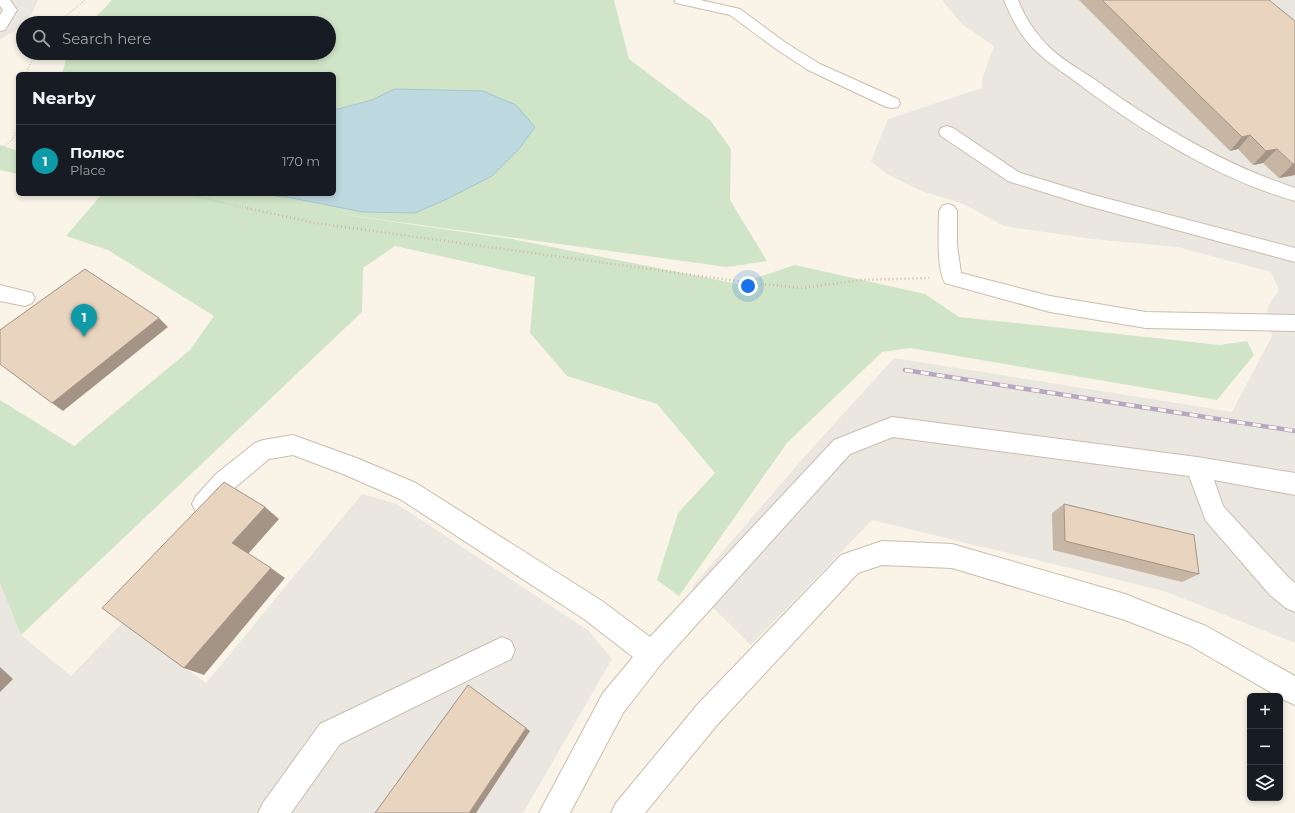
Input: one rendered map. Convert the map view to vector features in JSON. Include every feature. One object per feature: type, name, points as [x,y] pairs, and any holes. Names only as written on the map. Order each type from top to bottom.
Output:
[{"type":"lane","points":[[0,27],[10,10],[3,0]]},
{"type":"lane","points":[[681,0],[735,12],[781,46],[814,67],[892,103]]},
{"type":"lane","points":[[1011,0],[1020,22],[1043,50],[1134,116],[1192,150],[1256,182],[1295,195]]},
{"type":"lane","points":[[947,132],[1014,177],[1088,200],[1295,255]]},
{"type":"lane","points":[[948,211],[948,245],[952,278],[1050,304],[1146,320],[1295,323]]},
{"type":"lane","points":[[0,293],[25,298]]},
{"type":"lane","points":[[554,813],[613,703],[652,654],[842,447],[892,427],[1196,467],[1295,484]]},
{"type":"lane","points":[[186,522],[224,482],[263,450],[293,445],[351,466],[408,491],[593,610],[652,654]]},
{"type":"lane","points":[[1196,467],[1214,513],[1279,586],[1295,599]]},
{"type":"lane","points":[[626,813],[707,715],[850,564],[882,554],[952,556],[1125,607],[1197,635],[1295,691]]},
{"type":"lane","points":[[274,813],[330,734],[502,650]]},
{"type":"path","points":[[66,16],[85,0]]},
{"type":"path","points":[[27,72],[30,60]]},
{"type":"path","points":[[0,149],[12,140],[16,132]]},
{"type":"path","points":[[193,196],[315,222],[751,283],[803,288],[861,280],[952,278]]},
{"type":"shaded area","points":[[0,0],[38,0],[30,16],[16,16],[16,31],[0,39]]},
{"type":"shaded area","points":[[942,0],[1295,0],[1295,643],[1164,591],[872,520],[751,645],[692,587],[806,455],[894,358],[1232,412],[1272,336],[1267,323],[1268,306],[1279,290],[1271,272],[1178,247],[1092,239],[1004,226],[964,204],[921,191],[887,174],[871,161],[888,119],[982,88],[982,80],[994,46],[962,24]]},
{"type":"shaded area","points":[[362,494],[397,504],[589,631],[612,659],[523,813],[0,813],[0,583],[21,635],[71,676],[123,622],[206,683]]},
{"type":"green space","points":[[112,0],[614,0],[629,59],[710,120],[731,149],[730,200],[767,261],[727,267],[325,212],[512,239],[738,284],[795,265],[925,294],[959,317],[1220,345],[1247,341],[1254,355],[1217,400],[910,348],[882,352],[787,443],[679,596],[657,580],[678,513],[715,473],[657,404],[567,376],[530,333],[535,277],[395,246],[363,268],[362,312],[21,635],[0,583],[0,400],[74,446],[190,350],[214,316],[108,250],[66,236],[100,196],[336,196],[336,72],[63,72],[66,60],[336,60],[336,16],[97,16]]},
{"type":"green space","points":[[0,145],[16,150],[16,174],[0,170]]},
{"type":"water","points":[[394,89],[483,91],[516,105],[535,127],[519,149],[492,176],[449,198],[415,213],[363,212],[276,196],[336,196],[336,109],[372,100]]},
{"type":"building","points":[[1102,0],[1269,0],[1295,21],[1295,163],[1293,164],[1277,149],[1266,151],[1250,135],[1242,137]]},
{"type":"building","points":[[85,269],[159,318],[52,403],[0,364],[0,330]]},
{"type":"building","points":[[224,482],[265,507],[232,543],[271,568],[184,668],[102,608]]},
{"type":"building","points":[[1064,504],[1194,535],[1199,574],[1065,541]]},
{"type":"building","points":[[468,685],[526,728],[469,813],[375,813]]},
{"type":"railway","points":[[905,370],[1295,431]]},
{"type":"place","name":"Полюс","points":[[84,337]]}]
